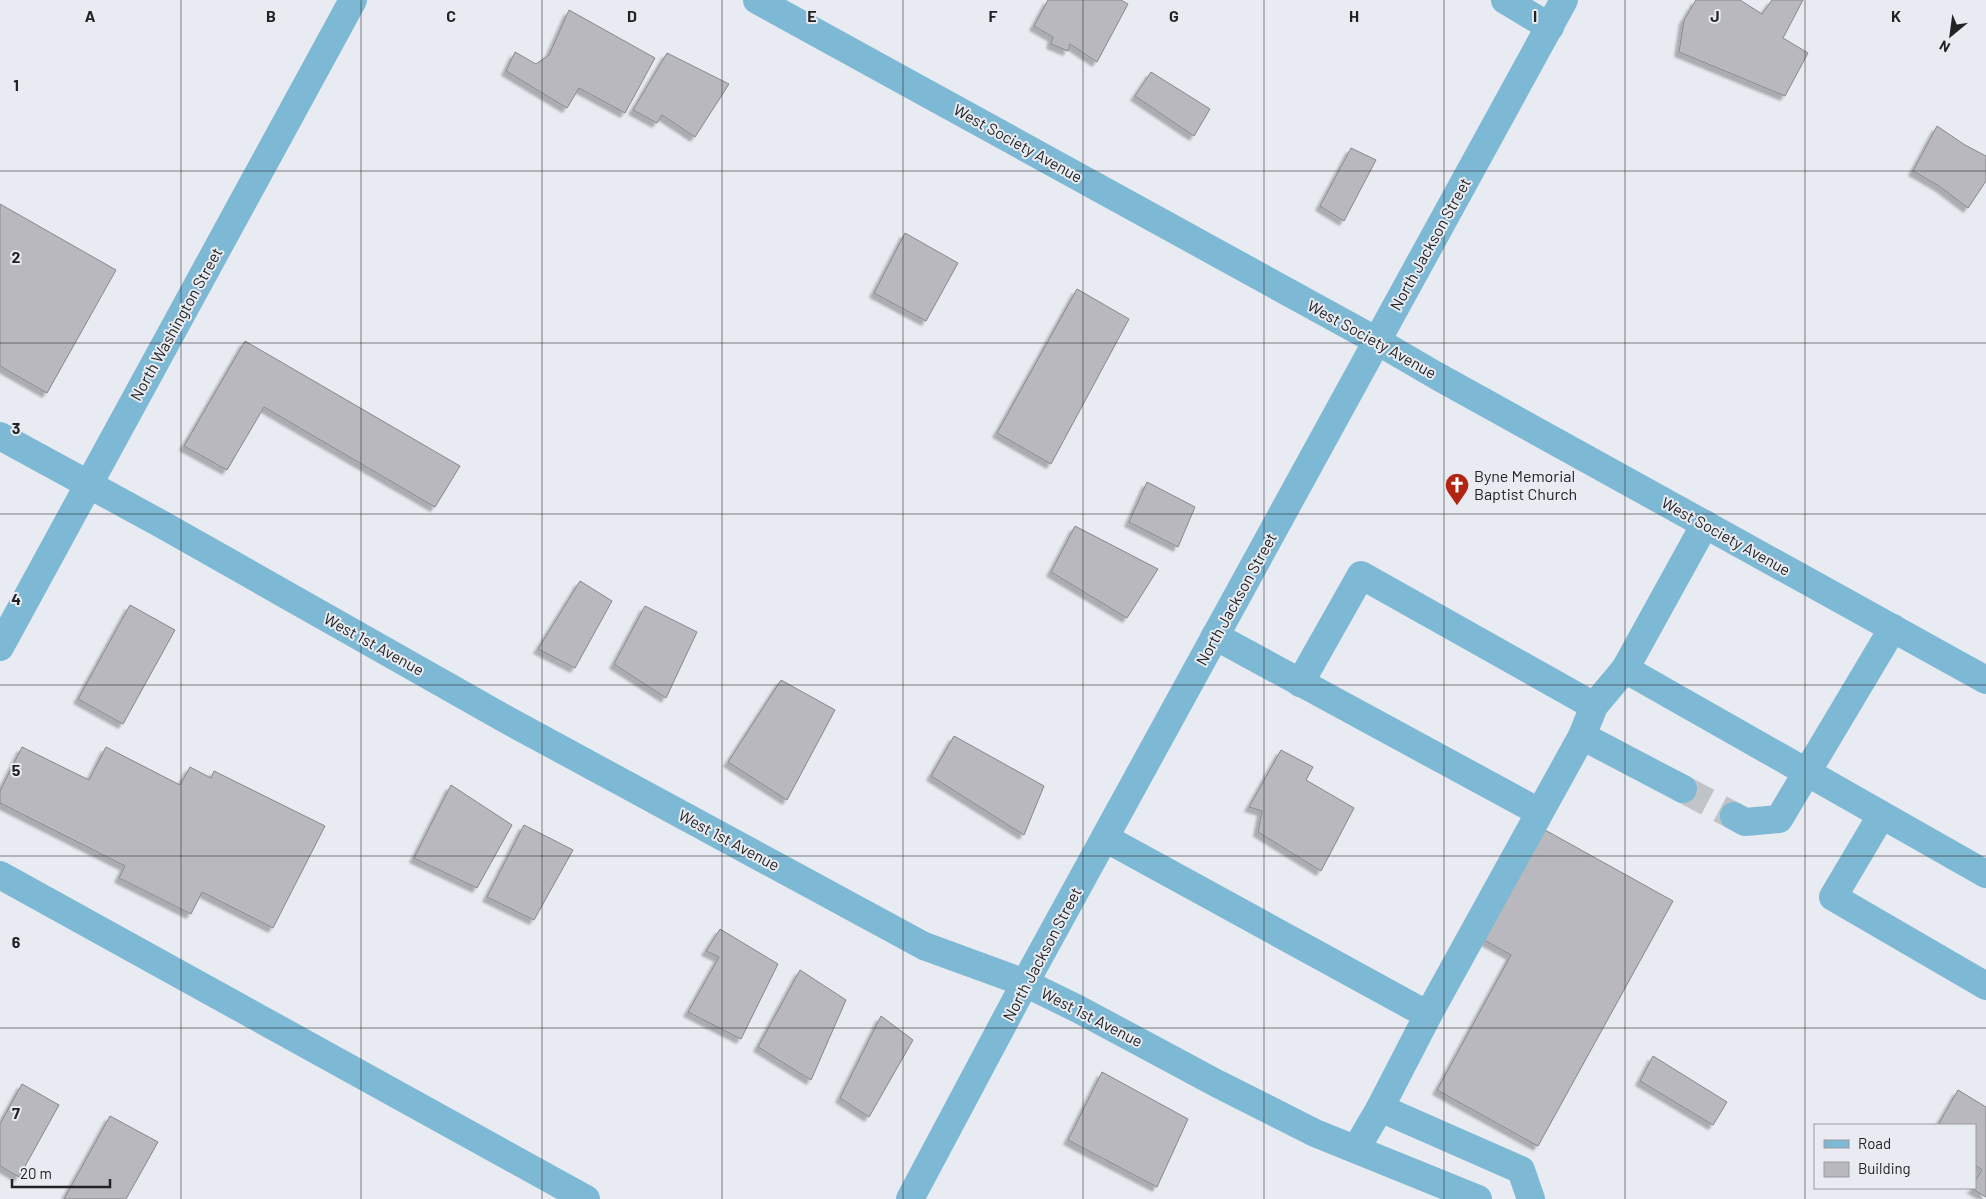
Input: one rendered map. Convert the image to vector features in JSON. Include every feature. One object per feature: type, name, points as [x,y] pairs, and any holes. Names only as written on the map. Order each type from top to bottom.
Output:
[{"type":"street","name":"North Washington Street","points":[[0,647],[353,0]]},
{"type":"street","name":"West Society Avenue","points":[[757,0],[1377,341],[1986,680]]},
{"type":"street","points":[[1505,0],[1550,27]]},
{"type":"street","name":"North Jackson Street","points":[[910,1199],[1025,983],[1564,0]]},
{"type":"street","name":"West 1st Avenue","points":[[0,436],[171,530],[518,726],[924,946],[1025,983],[1315,1133],[1478,1199]]},
{"type":"street","points":[[1356,1149],[1582,736],[1594,706],[1625,669],[1705,524]]},
{"type":"street","points":[[1300,682],[1361,575],[1594,706]]},
{"type":"street","points":[[1734,816],[1745,822],[1779,819],[1894,628]]},
{"type":"street","points":[[1215,636],[1539,812]]},
{"type":"street","points":[[1625,669],[1986,874]]},
{"type":"street","points":[[1582,736],[1683,789]]},
{"type":"street","points":[[1881,816],[1833,897],[1986,986]]},
{"type":"street","points":[[1105,838],[1428,1015]]},
{"type":"street","points":[[0,875],[586,1199]]},
{"type":"street","points":[[1380,1108],[1521,1170],[1531,1199]]},
{"type":"building","points":[[1048,0],[1121,0],[1128,4],[1097,62],[1070,44],[1068,51],[1051,44],[1053,37],[1034,26]]},
{"type":"building","points":[[1696,0],[1740,0],[1762,14],[1772,0],[1803,0],[1783,38],[1808,53],[1785,96],[1679,52],[1684,20]]},
{"type":"building","points":[[569,10],[655,58],[625,113],[579,88],[567,108],[506,71],[515,52],[536,64],[549,55]]},
{"type":"building","points":[[667,53],[729,84],[695,137],[662,115],[657,123],[633,110]]},
{"type":"building","points":[[1151,72],[1210,109],[1194,136],[1135,96]]},
{"type":"building","points":[[1937,126],[1965,145],[1986,156],[1986,181],[1968,208],[1939,186],[1913,171]]},
{"type":"building","points":[[1351,148],[1376,160],[1344,221],[1320,206]]},
{"type":"building","points":[[0,204],[116,270],[47,393],[0,366]]},
{"type":"building","points":[[905,233],[958,263],[926,321],[874,293]]},
{"type":"building","points":[[1077,289],[1129,319],[1051,464],[997,433]]},
{"type":"building","points":[[245,341],[460,466],[435,507],[264,407],[227,470],[184,446]]},
{"type":"building","points":[[1147,482],[1195,507],[1178,547],[1129,522]]},
{"type":"building","points":[[1075,526],[1158,569],[1127,618],[1051,572]]},
{"type":"building","points":[[580,581],[612,601],[575,668],[538,649]]},
{"type":"building","points":[[130,605],[175,630],[123,724],[78,699]]},
{"type":"building","points":[[645,606],[697,632],[666,698],[614,664]]},
{"type":"building","points":[[781,680],[835,710],[787,800],[728,762]]},
{"type":"building","points":[[954,736],[1044,786],[1024,835],[931,776]]},
{"type":"building","points":[[22,747],[89,780],[106,747],[180,785],[190,767],[211,778],[214,771],[325,826],[273,928],[202,892],[191,914],[119,878],[125,866],[0,803],[0,791]]},
{"type":"building","points":[[1281,750],[1313,767],[1306,780],[1354,808],[1321,871],[1258,832],[1262,811],[1249,807]]},
{"type":"building","points":[[451,785],[512,825],[477,888],[414,858]]},
{"type":"building","points":[[524,825],[573,850],[534,920],[487,897]]},
{"type":"building","points":[[1545,830],[1673,901],[1538,1146],[1437,1090],[1511,955],[1484,940]]},
{"type":"building","points":[[720,929],[778,964],[741,1039],[688,1012],[719,957],[706,951]]},
{"type":"building","points":[[800,970],[846,1000],[811,1080],[758,1047]]},
{"type":"building","points":[[881,1016],[913,1040],[869,1117],[840,1098]]},
{"type":"building","points":[[1653,1056],[1727,1102],[1713,1125],[1640,1081]]},
{"type":"building","points":[[1102,1072],[1188,1119],[1157,1187],[1068,1140]]},
{"type":"building","points":[[22,1084],[59,1105],[19,1177],[0,1166],[0,1124]]},
{"type":"building","points":[[1958,1090],[1986,1107],[1986,1197],[1973,1189],[1976,1189],[1976,1179],[1982,1170],[1976,1166],[1976,1124],[1939,1124]]},
{"type":"building","points":[[110,1116],[158,1142],[126,1199],[64,1199]]},
{"type":"tunnel","points":[[1683,789],[1734,816]]},
{"type":"place","name":"Byne Memorial Baptist Church","points":[[1457,506]]}]
